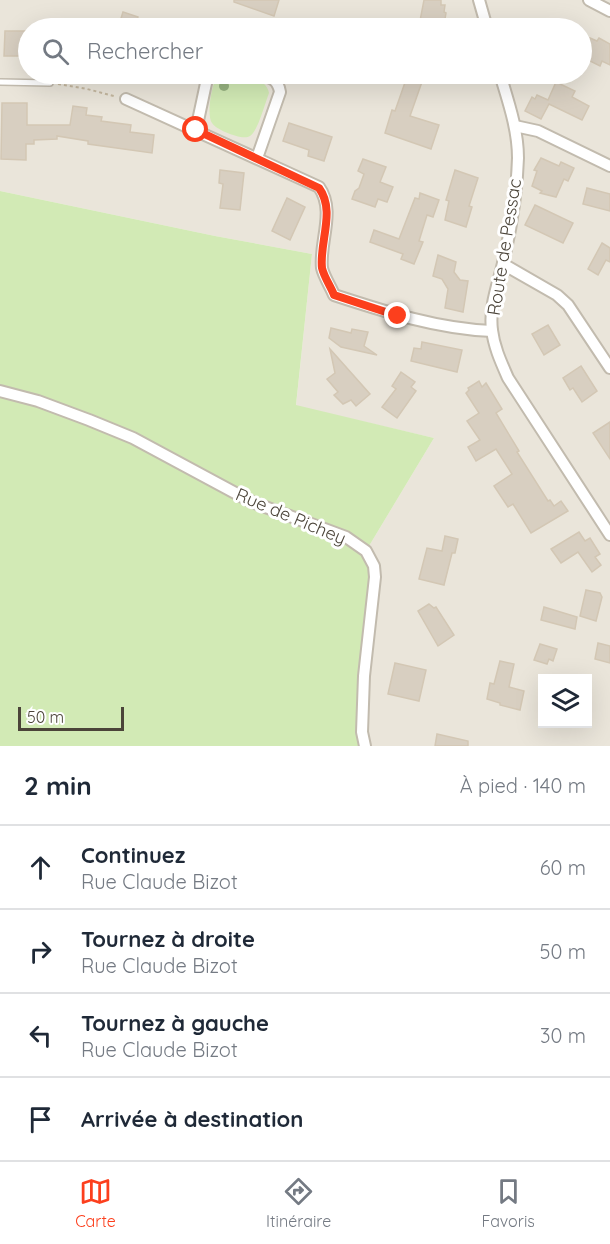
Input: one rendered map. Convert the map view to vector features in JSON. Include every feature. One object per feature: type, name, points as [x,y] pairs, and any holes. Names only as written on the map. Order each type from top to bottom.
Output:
[{"type":"street","points":[[478,0],[484,18]]},
{"type":"street","points":[[589,0],[610,11]]},
{"type":"street","points":[[196,130],[206,84]]},
{"type":"street","points":[[257,158],[280,92],[279,84]]},
{"type":"street","name":"Route de Pessac","points":[[503,84],[515,126],[518,157],[514,203],[503,264],[493,299],[492,331],[508,378],[610,535]]},
{"type":"street","points":[[126,99],[319,188],[325,196],[327,208],[322,269],[334,295],[398,316],[471,331],[492,331]]},
{"type":"street","points":[[515,126],[538,131],[610,166]]},
{"type":"street","points":[[503,264],[557,295],[568,305],[610,368]]},
{"type":"street","name":"Rue de Pichey","points":[[0,391],[38,401],[133,438],[252,502],[346,537],[366,551],[374,566],[375,577],[364,676],[362,732],[365,746]]},
{"type":"lane","points":[[0,82],[18,82]]},
{"type":"path","points":[[57,84],[87,88],[126,99]]},
{"type":"shaded area","points":[[0,0],[610,0],[610,746],[365,746],[366,551],[434,438],[296,406],[312,254],[0,191]]},
{"type":"green space","points":[[214,84],[264,84],[269,93],[253,133],[247,137],[230,134],[214,126],[210,119]]},
{"type":"green space","points":[[0,191],[312,254],[296,405],[434,438],[366,551],[374,566],[365,746],[0,746]]},
{"type":"building","points":[[234,0],[279,0],[274,16],[234,2]]},
{"type":"building","points":[[424,0],[441,0],[441,5],[445,5],[445,18],[421,18]]},
{"type":"building","points":[[123,12],[138,17],[138,18],[121,18]]},
{"type":"building","points":[[5,31],[18,31],[18,56],[4,56]]},
{"type":"building","points":[[599,38],[610,44],[610,65],[602,61],[600,66],[592,62],[592,39],[597,41]]},
{"type":"building","points":[[404,84],[421,84],[410,116],[439,125],[431,149],[385,133],[392,110],[395,111]]},
{"type":"building","points":[[555,84],[560,84],[575,91],[572,97],[589,106],[582,120],[549,104],[541,119],[525,111],[532,97],[535,99],[537,95],[548,100]]},
{"type":"building","points":[[2,103],[27,103],[27,125],[70,125],[73,106],[87,108],[86,115],[102,117],[101,121],[131,125],[130,132],[154,135],[152,153],[88,144],[88,141],[57,136],[57,139],[34,140],[34,144],[26,144],[26,160],[1,159]]},
{"type":"building","points":[[289,123],[332,137],[324,161],[308,156],[309,150],[283,141]]},
{"type":"building","points":[[541,158],[559,166],[561,162],[574,168],[568,181],[564,179],[556,197],[540,193],[542,191],[532,186],[537,171],[534,170]]},
{"type":"building","points":[[363,159],[386,167],[380,182],[393,187],[387,202],[378,199],[375,207],[352,199],[364,174],[358,171]]},
{"type":"building","points":[[220,170],[244,173],[240,210],[220,208],[223,184],[219,183]]},
{"type":"building","points":[[455,170],[478,178],[469,206],[472,207],[466,227],[445,220],[449,201],[446,200]]},
{"type":"building","points":[[587,188],[610,194],[610,211],[583,204]]},
{"type":"building","points":[[420,193],[439,200],[433,217],[427,215],[419,241],[423,242],[414,264],[401,259],[403,254],[370,242],[374,230],[399,239],[415,198],[419,199]]},
{"type":"building","points":[[287,198],[305,207],[290,240],[272,231]]},
{"type":"building","points":[[535,205],[573,223],[563,243],[525,225]]},
{"type":"building","points":[[602,243],[610,248],[610,262],[606,260],[598,275],[588,269]]},
{"type":"building","points":[[438,255],[456,262],[454,272],[460,280],[468,281],[463,312],[445,308],[448,289],[442,279],[433,276]]},
{"type":"building","points":[[548,325],[560,345],[544,355],[532,334]]},
{"type":"building","points":[[331,328],[351,333],[352,329],[368,332],[364,346],[377,355],[341,347],[329,338]]},
{"type":"building","points":[[422,342],[462,350],[457,372],[411,361],[414,348],[421,349]]},
{"type":"building","points":[[330,349],[370,394],[356,406],[351,400],[343,404],[334,395],[338,392],[327,379],[335,373]]},
{"type":"building","points":[[581,366],[597,391],[582,402],[573,388],[570,390],[563,378]]},
{"type":"building","points":[[401,372],[415,382],[411,387],[416,391],[397,418],[382,407],[396,389],[392,386]]},
{"type":"building","points":[[479,381],[482,387],[486,383],[502,409],[496,413],[548,501],[550,500],[554,506],[561,501],[568,511],[531,533],[513,504],[508,507],[494,486],[512,474],[496,449],[476,461],[468,447],[480,440],[467,421],[479,413],[466,393],[468,388]]},
{"type":"building","points":[[610,422],[610,459],[593,433]]},
{"type":"building","points":[[579,532],[585,541],[590,538],[600,554],[595,557],[601,565],[592,572],[578,552],[561,563],[551,549]]},
{"type":"building","points":[[445,536],[458,539],[444,585],[419,579],[427,548],[442,551]]},
{"type":"building","points":[[586,590],[600,593],[602,597],[596,621],[580,616]]},
{"type":"building","points":[[429,604],[436,607],[454,635],[438,646],[418,611]]},
{"type":"building","points":[[544,607],[577,617],[575,629],[541,620]]},
{"type":"building","points":[[598,643],[610,646],[610,663],[595,659]]},
{"type":"building","points":[[540,644],[557,649],[553,661],[549,659],[547,664],[534,660]]},
{"type":"building","points":[[500,661],[514,664],[509,687],[524,691],[520,710],[487,699],[490,683],[494,684]]},
{"type":"building","points":[[395,663],[426,670],[419,701],[388,694]]},
{"type":"building","points":[[437,734],[468,741],[468,746],[435,746]]},
{"type":"route","points":[[196,130],[319,188],[325,196],[327,208],[322,269],[334,295],[398,316]]}]
